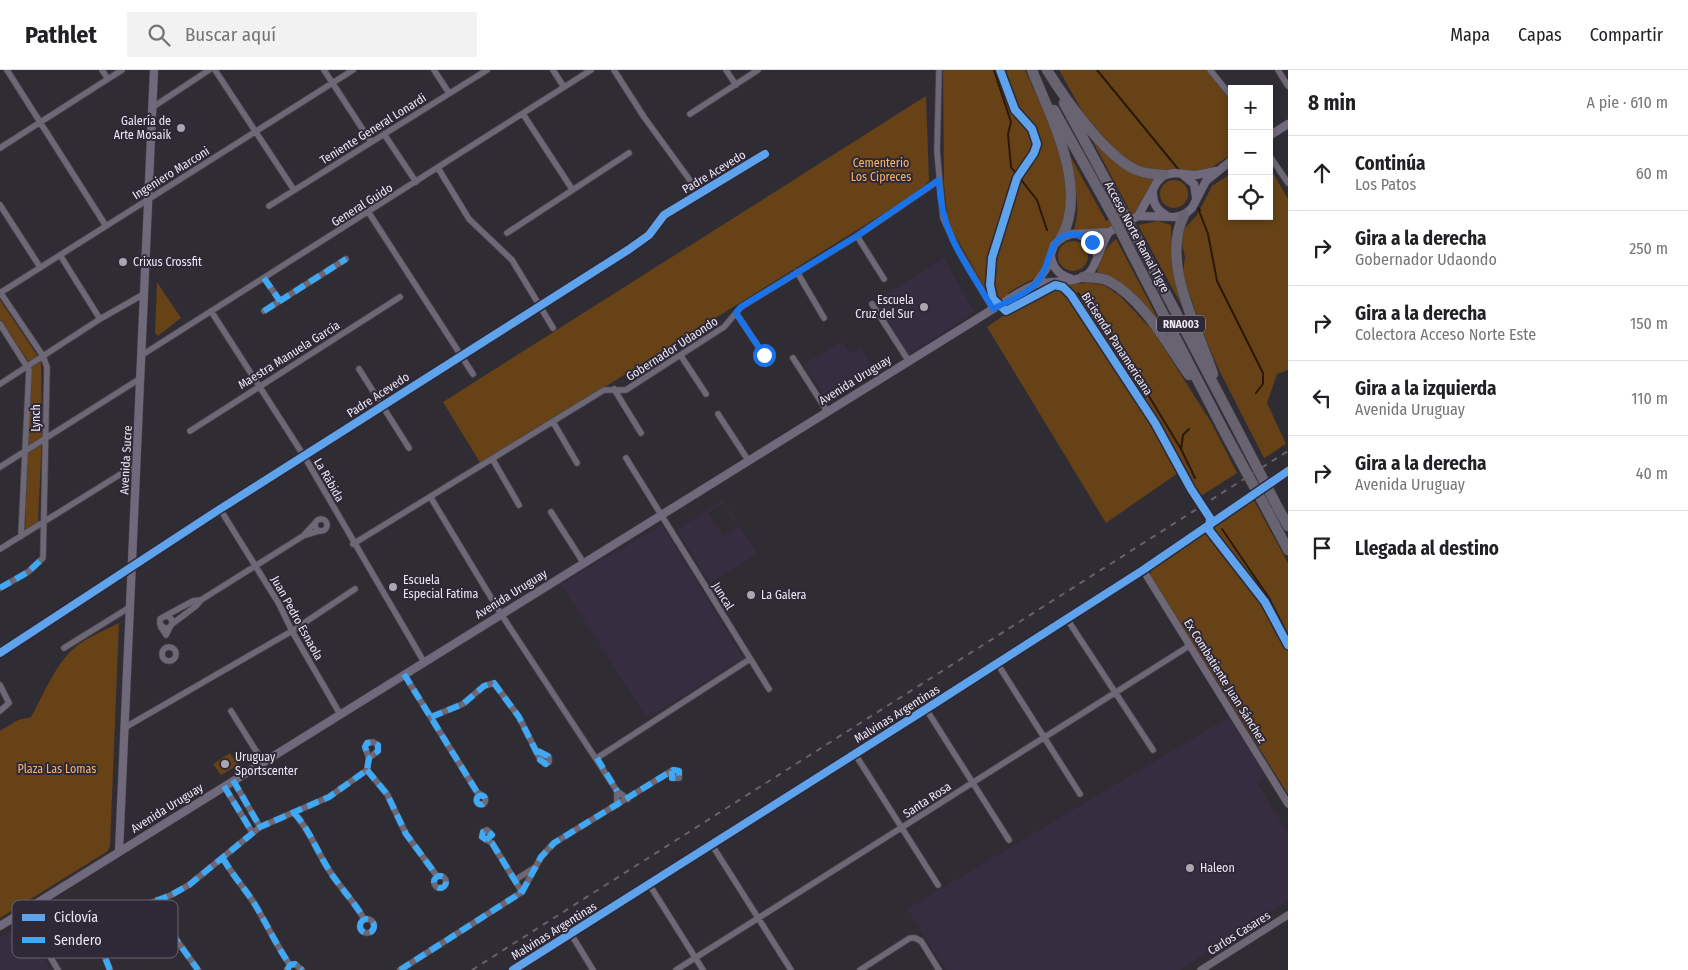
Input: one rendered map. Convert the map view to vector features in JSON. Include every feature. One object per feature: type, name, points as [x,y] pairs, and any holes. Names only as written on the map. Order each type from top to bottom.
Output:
[{"type":"highway","name":"Acceso Norte Ramal Tigre","points":[[1032,70],[1112,216],[1212,409],[1288,550]]},
{"type":"highway","points":[[1032,70],[1055,127],[1071,186],[1071,216],[1061,238]]},
{"type":"highway","name":"Acceso Norte Ramal Tigre","points":[[1047,70],[1288,526]]},
{"type":"highway","points":[[1047,70],[1063,95],[1098,138],[1121,160],[1144,173],[1164,175]]},
{"type":"highway","points":[[1184,215],[1178,230],[1176,252],[1180,280],[1223,403]]},
{"type":"highway","points":[[1078,278],[1108,281],[1134,302],[1155,324],[1212,409]]},
{"type":"main road","name":"Avenida Sucre","points":[[119,851],[154,70]]},
{"type":"main road","points":[[1273,133],[1288,124]]},
{"type":"main road","points":[[1061,238],[1070,234],[1080,235],[1109,232],[1138,216],[1184,215],[1192,208],[1206,181],[1228,163]]},
{"type":"main road","points":[[1138,216],[1155,186],[1164,175],[1179,173],[1196,175],[1216,171]]},
{"type":"main road","points":[[1179,173],[1188,177],[1194,184],[1196,198]]},
{"type":"main road","points":[[1155,186],[1153,199],[1156,207],[1162,213],[1170,216]]},
{"type":"main road","points":[[1051,255],[1055,269],[1063,276],[1078,278],[1093,268],[1096,255],[1109,232]]},
{"type":"main road","points":[[1080,235],[1092,242],[1096,255]]},
{"type":"main road","name":"Avenida Uruguay","points":[[1035,285],[1046,268],[1054,245],[1061,238]]},
{"type":"main road","name":"Avenida Uruguay","points":[[41,900],[908,360],[1035,285],[1078,278]]},
{"type":"main road","name":"Avenida Uruguay","points":[[0,926],[12,918]]},
{"type":"street","points":[[7,70],[106,226]]},
{"type":"street","points":[[102,70],[108,80]]},
{"type":"street","points":[[0,148],[122,70]]},
{"type":"street","points":[[152,107],[209,70]]},
{"type":"street","points":[[215,70],[294,190]]},
{"type":"street","points":[[324,70],[371,142]]},
{"type":"street","name":"Ingeniero Marconi","points":[[0,293],[353,70]]},
{"type":"street","points":[[434,70],[449,94]]},
{"type":"street","name":"Teniente General Lonardi","points":[[270,206],[487,70]]},
{"type":"street","points":[[553,70],[564,87]]},
{"type":"street","name":"General Guido","points":[[142,355],[369,213],[591,70]]},
{"type":"street","points":[[614,70],[644,117],[700,194]]},
{"type":"street","points":[[726,70],[736,85]]},
{"type":"street","points":[[690,114],[758,70]]},
{"type":"street","points":[[939,70],[940,208],[946,228],[993,309]]},
{"type":"street","points":[[1210,70],[1228,92]]},
{"type":"street","points":[[1278,70],[1288,86]]},
{"type":"street","points":[[523,114],[555,167],[572,189]]},
{"type":"street","points":[[384,134],[416,182]]},
{"type":"street","points":[[507,233],[629,153]]},
{"type":"street","name":"Padre Acevedo","points":[[0,653],[220,509],[640,242],[649,235],[664,215],[765,154]]},
{"type":"street","points":[[1273,161],[1288,184]]},
{"type":"street","points":[[438,168],[469,220],[512,260],[553,328]]},
{"type":"street","name":"Gobernador Udaondo","points":[[353,544],[493,460],[604,390],[626,390],[681,356],[724,327],[741,307],[857,236],[939,180]]},
{"type":"street","points":[[0,205],[40,267]]},
{"type":"street","points":[[369,213],[473,374]]},
{"type":"street","points":[[857,236],[884,279]]},
{"type":"street","points":[[60,255],[100,319]]},
{"type":"street","points":[[264,311],[346,259]]},
{"type":"street","points":[[797,272],[824,318]]},
{"type":"street","points":[[264,278],[280,301]]},
{"type":"street","name":"Lynch","points":[[0,293],[43,356],[46,368],[43,558],[28,572],[0,588]]},
{"type":"street","points":[[0,384],[100,319],[144,294]]},
{"type":"street","name":"Maestra Manuela García","points":[[190,431],[259,385],[400,297]]},
{"type":"street","points":[[872,304],[908,360]]},
{"type":"street","name":"La Rábida","points":[[211,311],[304,456],[353,544],[424,662]]},
{"type":"street","points":[[736,313],[764,355]]},
{"type":"street","name":"Lynch","points":[[0,324],[27,366],[29,374],[27,451],[21,536]]},
{"type":"street","points":[[681,356],[706,394]]},
{"type":"street","points":[[793,358],[827,411]]},
{"type":"street","points":[[359,369],[409,448]]},
{"type":"street","points":[[0,467],[141,378]]},
{"type":"street","points":[[614,389],[641,433]]},
{"type":"street","points":[[718,414],[748,460]]},
{"type":"street","points":[[553,422],[576,463]]},
{"type":"street","name":"Juncal","points":[[626,458],[768,689]]},
{"type":"street","points":[[493,460],[519,505]]},
{"type":"street","points":[[0,549],[124,472],[137,467]]},
{"type":"street","name":"Malvinas Argentinas","points":[[513,970],[1067,619],[1143,570],[1288,471]]},
{"type":"street","points":[[430,498],[501,614],[617,791],[628,798]]},
{"type":"street","name":"Juan Pedro Esnaola","points":[[220,509],[280,604],[292,631],[340,714]]},
{"type":"street","points":[[551,512],[583,562]]},
{"type":"street","points":[[161,627],[171,626],[201,600],[303,536],[318,519],[326,522],[326,529],[303,536]]},
{"type":"street","points":[[314,524],[319,531]]},
{"type":"street","name":"Ex Combatiente Juan Sánchez","points":[[1143,570],[1188,646],[1288,804]]},
{"type":"street","points":[[124,728],[292,631],[355,588]]},
{"type":"street","points":[[167,615],[172,618],[171,626],[167,638],[162,656],[166,660],[171,660],[175,654],[167,638],[161,627],[160,619],[167,615],[193,601],[201,600]]},
{"type":"street","points":[[64,648],[130,607]]},
{"type":"street","points":[[1067,619],[1153,750]]},
{"type":"street","name":"Santa Rosa","points":[[676,970],[1188,646]]},
{"type":"street","points":[[164,649],[172,648]]},
{"type":"street","points":[[597,758],[750,659]]},
{"type":"street","points":[[997,663],[1080,794]]},
{"type":"street","points":[[404,674],[479,795]]},
{"type":"street","points":[[431,718],[463,704],[484,686],[494,683],[519,717],[543,757]]},
{"type":"street","points":[[0,685],[9,703],[0,711]]},
{"type":"street","points":[[926,709],[1008,840]]},
{"type":"street","points":[[231,711],[263,762]]},
{"type":"street","points":[[855,754],[938,885]]},
{"type":"street","points":[[157,900],[189,885],[260,827],[329,797],[367,770],[369,758]]},
{"type":"street","points":[[367,770],[386,794],[406,834],[437,876]]},
{"type":"street","points":[[400,970],[522,892],[534,868],[554,843],[672,771],[676,770],[680,774],[676,779],[664,777]]},
{"type":"street","points":[[672,771],[672,778]]},
{"type":"street","points":[[233,780],[260,827]]},
{"type":"street","points":[[224,786],[252,832]]},
{"type":"street","points":[[616,805],[617,791]]},
{"type":"street","points":[[294,813],[306,827],[326,865],[350,896],[364,919]]},
{"type":"street","points":[[490,840],[522,892]]},
{"type":"street","points":[[712,845],[791,970]]},
{"type":"street","points":[[223,858],[232,875],[255,904],[289,968],[297,964],[302,970]]},
{"type":"street","points":[[515,880],[534,868]]},
{"type":"street","points":[[649,884],[703,970]]},
{"type":"street","name":"Carlos Casares","points":[[1201,970],[1288,915]]},
{"type":"street","points":[[571,934],[593,970]]},
{"type":"street","points":[[860,970],[916,938],[921,941],[939,970]]},
{"type":"street","points":[[178,943],[198,970]]},
{"type":"street","points":[[51,958],[58,970]]},
{"type":"street","points":[[105,958],[110,970]]},
{"type":"shaded area","name":"Escuela Cruz del Sur","points":[[944,258],[974,312],[908,355],[874,302]]},
{"type":"shaded area","points":[[842,341],[850,354],[861,348],[876,372],[830,401],[826,399],[804,364]]},
{"type":"shaded area","points":[[723,500],[757,553],[711,583],[677,530]],"holes":[[[723,503],[738,527],[723,536],[708,513]]]},
{"type":"shaded area","points":[[662,525],[743,658],[647,718],[561,584]]},
{"type":"shaded area","points":[[1229,717],[1266,777],[1257,783],[1288,833],[1288,901],[1180,970],[946,970],[907,909]]},
{"type":"shaded area","points":[[12,930],[12,958],[44,958],[51,970],[0,970],[0,938]]},
{"type":"green space","points":[[943,70],[1025,70],[1054,136],[1067,178],[1067,207],[1069,211],[1049,258],[1036,278],[1009,292],[1007,296],[994,301],[948,223],[944,184]]},
{"type":"green space","points":[[1059,70],[1207,70],[1228,94],[1228,157],[1206,171],[1163,173],[1140,170],[1122,157],[1085,116]]},
{"type":"green space","name":"Cementerio Los Cipreces","points":[[926,96],[929,181],[918,192],[481,464],[443,402]]},
{"type":"green space","points":[[1085,127],[1103,148],[1157,177],[1134,215],[1113,228],[1073,232],[1076,222],[1077,202],[1067,150],[1106,221],[1129,209]]},
{"type":"green space","points":[[1273,173],[1288,199],[1288,370],[1277,374],[1267,403],[1286,444],[1264,458],[1219,370],[1201,328],[1183,274],[1185,257],[1181,239],[1184,229],[1197,215],[1212,186],[1228,176],[1228,220],[1273,220]]},
{"type":"green space","points":[[1174,180],[1184,184],[1188,194],[1184,204],[1174,208],[1164,204],[1160,194],[1164,184]]},
{"type":"green space","points":[[1158,221],[1171,225],[1172,251],[1189,319],[1138,225]]},
{"type":"green space","points":[[1116,239],[1175,351],[1149,316],[1097,274],[1103,254]]},
{"type":"green space","points":[[1073,241],[1083,246],[1088,256],[1083,266],[1073,271],[1063,266],[1058,256],[1063,246]]},
{"type":"green space","points":[[157,282],[181,318],[158,336],[155,333]]},
{"type":"green space","points":[[1088,283],[1104,285],[1120,296],[1153,331],[1211,422],[1237,473],[1193,501],[1178,473],[1106,523],[987,327],[1048,285]]},
{"type":"green space","points":[[0,300],[41,361],[42,437],[38,522],[25,531],[31,365],[0,319]]},
{"type":"green space","points":[[1252,497],[1288,563],[1288,794],[1150,575],[1152,566]]},
{"type":"green space","name":"Plaza Las Lomas","points":[[119,623],[110,846],[108,851],[29,900],[12,900],[12,911],[0,918],[0,731],[18,720],[31,717],[54,673],[72,650],[88,638]]},
{"type":"green space","name":"Uruguay Sportscenter","points":[[230,753],[238,765],[221,775],[213,764]]},
{"type":"waterway","points":[[994,70],[1011,122],[1008,134],[1011,167],[1037,200],[1047,230]]},
{"type":"waterway","points":[[1097,70],[1179,170]]},
{"type":"waterway","points":[[1200,210],[1198,208],[1208,234],[1217,281],[1263,373],[1263,384],[1256,393]]},
{"type":"waterway","points":[[1078,293],[1119,347],[1181,449]]},
{"type":"waterway","points":[[1189,429],[1183,435],[1181,449],[1195,478]]},
{"type":"waterway","points":[[1222,529],[1269,598],[1288,636]]},
{"type":"railway","points":[[472,970],[1288,451]]},
{"type":"marked path","points":[[264,311],[346,259]]},
{"type":"marked path","points":[[264,278],[280,301]]},
{"type":"marked path","points":[[0,588],[28,572],[43,558]]},
{"type":"marked path","points":[[404,674],[477,792],[483,796]]},
{"type":"marked path","points":[[431,717],[463,704],[484,686],[494,683],[519,717],[540,759]]},
{"type":"marked path","points":[[373,742],[378,745],[378,751],[369,758],[365,747],[367,743],[373,742]]},
{"type":"marked path","points":[[538,751],[548,756],[549,760],[546,764],[540,760],[543,755]]},
{"type":"marked path","points":[[158,900],[189,885],[260,827],[329,797],[367,770],[369,758]]},
{"type":"marked path","points":[[597,758],[617,791]]},
{"type":"marked path","points":[[367,770],[387,794],[406,834],[437,876]]},
{"type":"marked path","points":[[400,970],[522,892],[541,857],[554,843],[673,770],[679,771],[679,778],[672,778],[672,771]]},
{"type":"marked path","points":[[233,780],[260,827]]},
{"type":"marked path","points":[[224,786],[252,832]]},
{"type":"marked path","points":[[481,795],[486,800],[481,805],[476,800],[481,795]]},
{"type":"marked path","points":[[294,813],[308,832],[330,872],[364,919]]},
{"type":"marked path","points":[[486,840],[492,835],[487,830],[483,832],[482,837],[492,843],[522,892]]},
{"type":"marked path","points":[[223,858],[254,903],[290,965]]},
{"type":"marked path","points":[[438,876],[442,876],[446,882],[442,888],[438,888],[434,884],[434,880],[438,876]]},
{"type":"marked path","points":[[364,919],[370,919],[374,926],[370,933],[364,933],[360,929],[360,923],[364,919]]},
{"type":"marked path","points":[[178,942],[198,970]]},
{"type":"marked path","points":[[105,958],[110,970]]},
{"type":"marked path","points":[[287,970],[290,965],[295,964],[302,970]]},
{"type":"cycle path","name":"Bicisenda Panamericana","points":[[1000,70],[1015,110],[1032,129],[1037,144],[1034,153],[1017,178],[992,258],[990,285],[993,299],[1006,311],[1055,285],[1063,287],[1071,295],[1155,423],[1191,489],[1210,518],[1209,530],[1265,602],[1288,645]]},
{"type":"cycle path","points":[[0,653],[220,509],[628,250],[649,235],[664,215],[765,154]]},
{"type":"cycle path","points":[[513,970],[1143,570],[1288,471]]},
{"type":"place","name":"Galería de Arte Mosaik","points":[[181,128]]},
{"type":"place","name":"Crixus Crossfit","points":[[123,262]]},
{"type":"place","name":"Escuela Cruz del Sur","points":[[924,307]]},
{"type":"place","name":"Escuela Especial Fatima","points":[[393,587]]},
{"type":"place","name":"La Galera","points":[[751,595]]},
{"type":"place","name":"Uruguay Sportscenter","points":[[225,764]]},
{"type":"place","name":"Haleon","points":[[1190,868]]},
{"type":"route","points":[[764,355],[736,313],[741,307],[857,236],[939,180],[940,208],[946,228],[993,309],[1035,285],[1046,268],[1054,245],[1061,238],[1075,234],[1084,236],[1092,242]]}]
